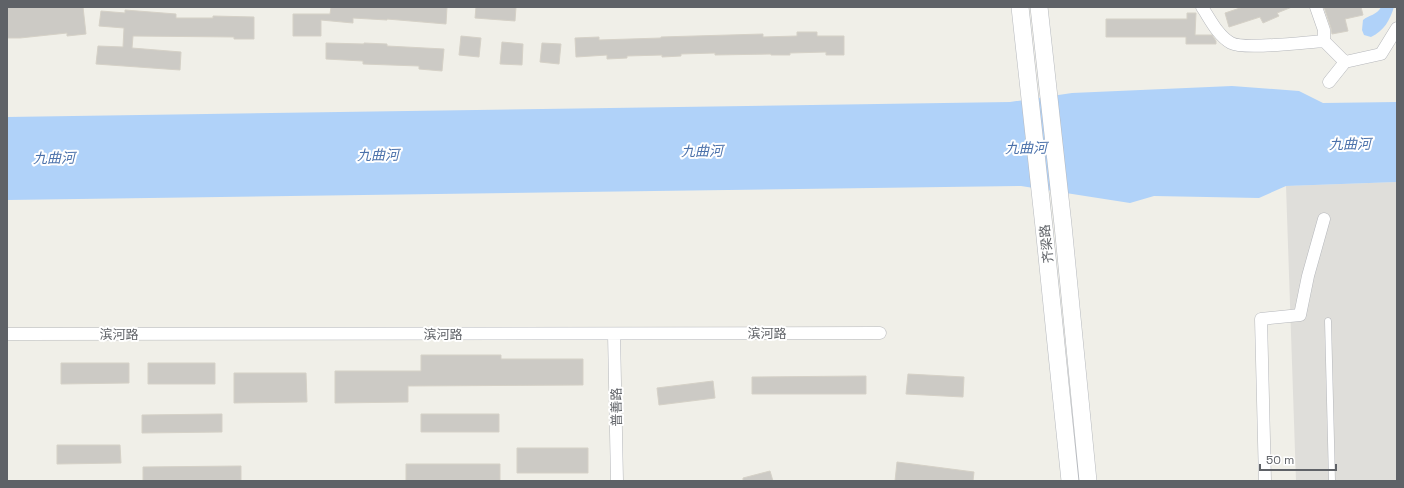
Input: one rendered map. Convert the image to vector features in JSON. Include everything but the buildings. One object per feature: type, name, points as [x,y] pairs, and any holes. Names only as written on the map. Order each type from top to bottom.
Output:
[{"type":"main road","name":"齐梁路","points":[[1020,7],[1070,481]]},
{"type":"main road","name":"齐梁路","points":[[1039,7],[1063,225],[1088,481]]},
{"type":"street","points":[[1202,7],[1220,34],[1231,43],[1250,46],[1324,41]]},
{"type":"street","points":[[1316,7],[1324,30],[1324,41],[1345,62]]},
{"type":"street","points":[[1329,82],[1345,62],[1381,54],[1397,28]]},
{"type":"street","points":[[1265,481],[1261,319],[1300,315],[1308,276],[1324,218]]},
{"type":"street","name":"滨河路","points":[[7,334],[880,333]]},
{"type":"street","name":"普善路","points":[[614,334],[617,481]]},
{"type":"lane","points":[[1328,321],[1332,481]]},
{"type":"shaded area","points":[[1397,182],[1397,481],[1296,481],[1286,186]]},
{"type":"water","points":[[1381,7],[1394,7],[1388,21],[1376,35],[1371,37],[1364,35],[1362,30],[1363,20],[1375,13]]},
{"type":"water","name":"九曲河","points":[[1232,86],[1299,91],[1323,103],[1397,102],[1397,182],[1286,186],[1259,198],[1154,196],[1130,203],[1021,186],[7,200],[7,117],[1010,102],[1072,93]]}]
